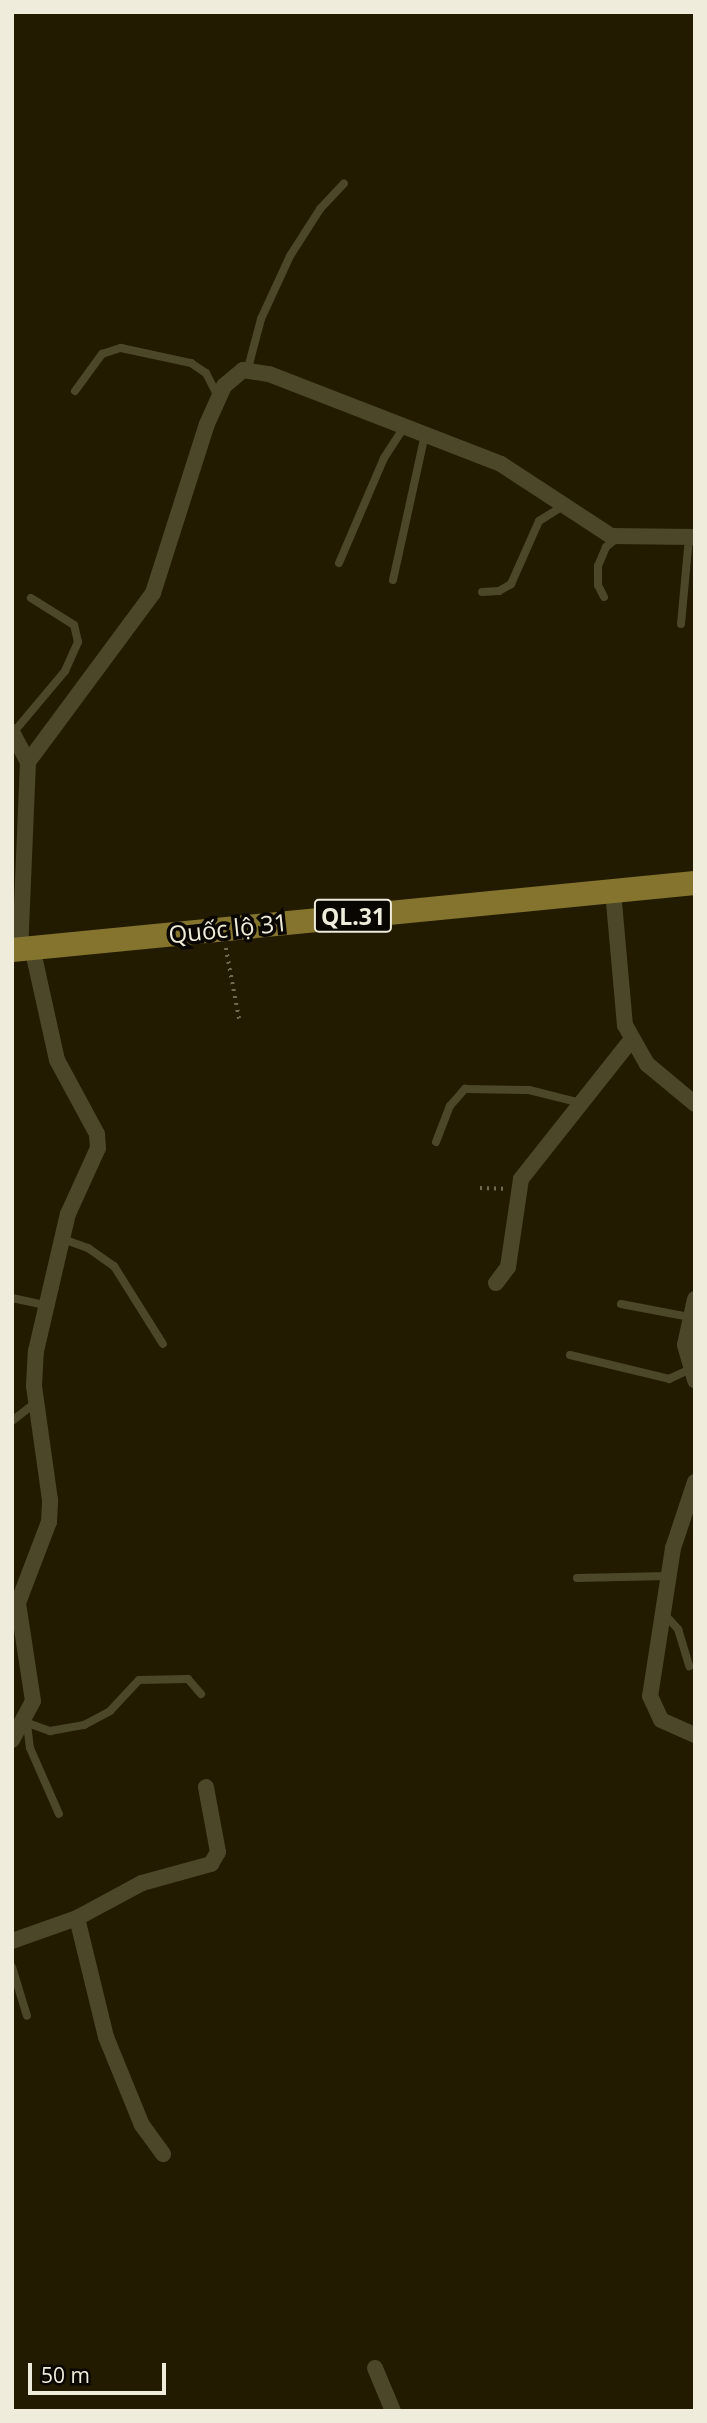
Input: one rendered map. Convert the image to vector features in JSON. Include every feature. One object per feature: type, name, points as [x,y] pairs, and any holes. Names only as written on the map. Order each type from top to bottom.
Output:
[{"type":"highway","name":"Quốc lộ 31","points":[[22,949],[695,883]]},
{"type":"street","points":[[28,762],[153,593],[218,397],[235,375],[248,368],[501,464],[619,538],[692,538]]},
{"type":"street","points":[[12,1740],[26,1723],[33,1686],[18,1603],[49,1522],[50,1500],[34,1371],[45,1305],[74,1197],[96,1159],[97,1134],[57,1060],[22,949],[28,762],[13,732]]},
{"type":"street","points":[[613,891],[621,1006],[631,1040],[647,1064],[695,1104]]},
{"type":"street","points":[[496,1283],[508,1267],[517,1189],[527,1168],[631,1040]]},
{"type":"street","points":[[692,1376],[689,1317],[695,1299]]},
{"type":"street","points":[[695,1482],[668,1576],[650,1680],[653,1711],[670,1726],[695,1735]]},
{"type":"street","points":[[12,1941],[77,1918],[142,1883],[215,1860],[218,1852],[206,1787]]},
{"type":"street","points":[[77,1918],[106,2037],[142,2125],[163,2154]]},
{"type":"street","points":[[375,2368],[393,2411]]},
{"type":"lane","points":[[248,368],[261,319],[290,256],[320,209],[344,183]]},
{"type":"lane","points":[[75,391],[102,354],[121,348],[191,363],[206,373],[218,397]]},
{"type":"lane","points":[[339,563],[384,458],[404,427]]},
{"type":"lane","points":[[393,580],[425,435]]},
{"type":"lane","points":[[482,592],[499,591],[511,584],[539,521],[552,509],[566,506]]},
{"type":"lane","points":[[604,597],[598,585],[598,566],[606,547],[619,538]]},
{"type":"lane","points":[[681,624],[692,538]]},
{"type":"lane","points":[[13,732],[65,671],[78,642],[74,625],[31,598]]},
{"type":"lane","points":[[436,1142],[450,1106],[465,1089],[529,1090],[581,1103]]},
{"type":"lane","points":[[63,1239],[88,1248],[114,1266],[163,1344]]},
{"type":"lane","points":[[12,1298],[45,1305]]},
{"type":"lane","points":[[621,1304],[689,1317]]},
{"type":"lane","points":[[570,1355],[669,1379],[692,1376]]},
{"type":"lane","points":[[12,1421],[36,1402]]},
{"type":"lane","points":[[577,1578],[668,1576]]},
{"type":"lane","points":[[662,1612],[678,1629],[689,1666]]},
{"type":"lane","points":[[59,1814],[30,1748],[26,1723],[50,1731],[84,1726],[110,1711],[139,1680],[188,1679],[201,1694]]},
{"type":"lane","points":[[12,1968],[27,2017]]},
{"type":"path","points":[[222,929],[240,1023]]},
{"type":"path","points":[[480,1188],[517,1189]]}]
